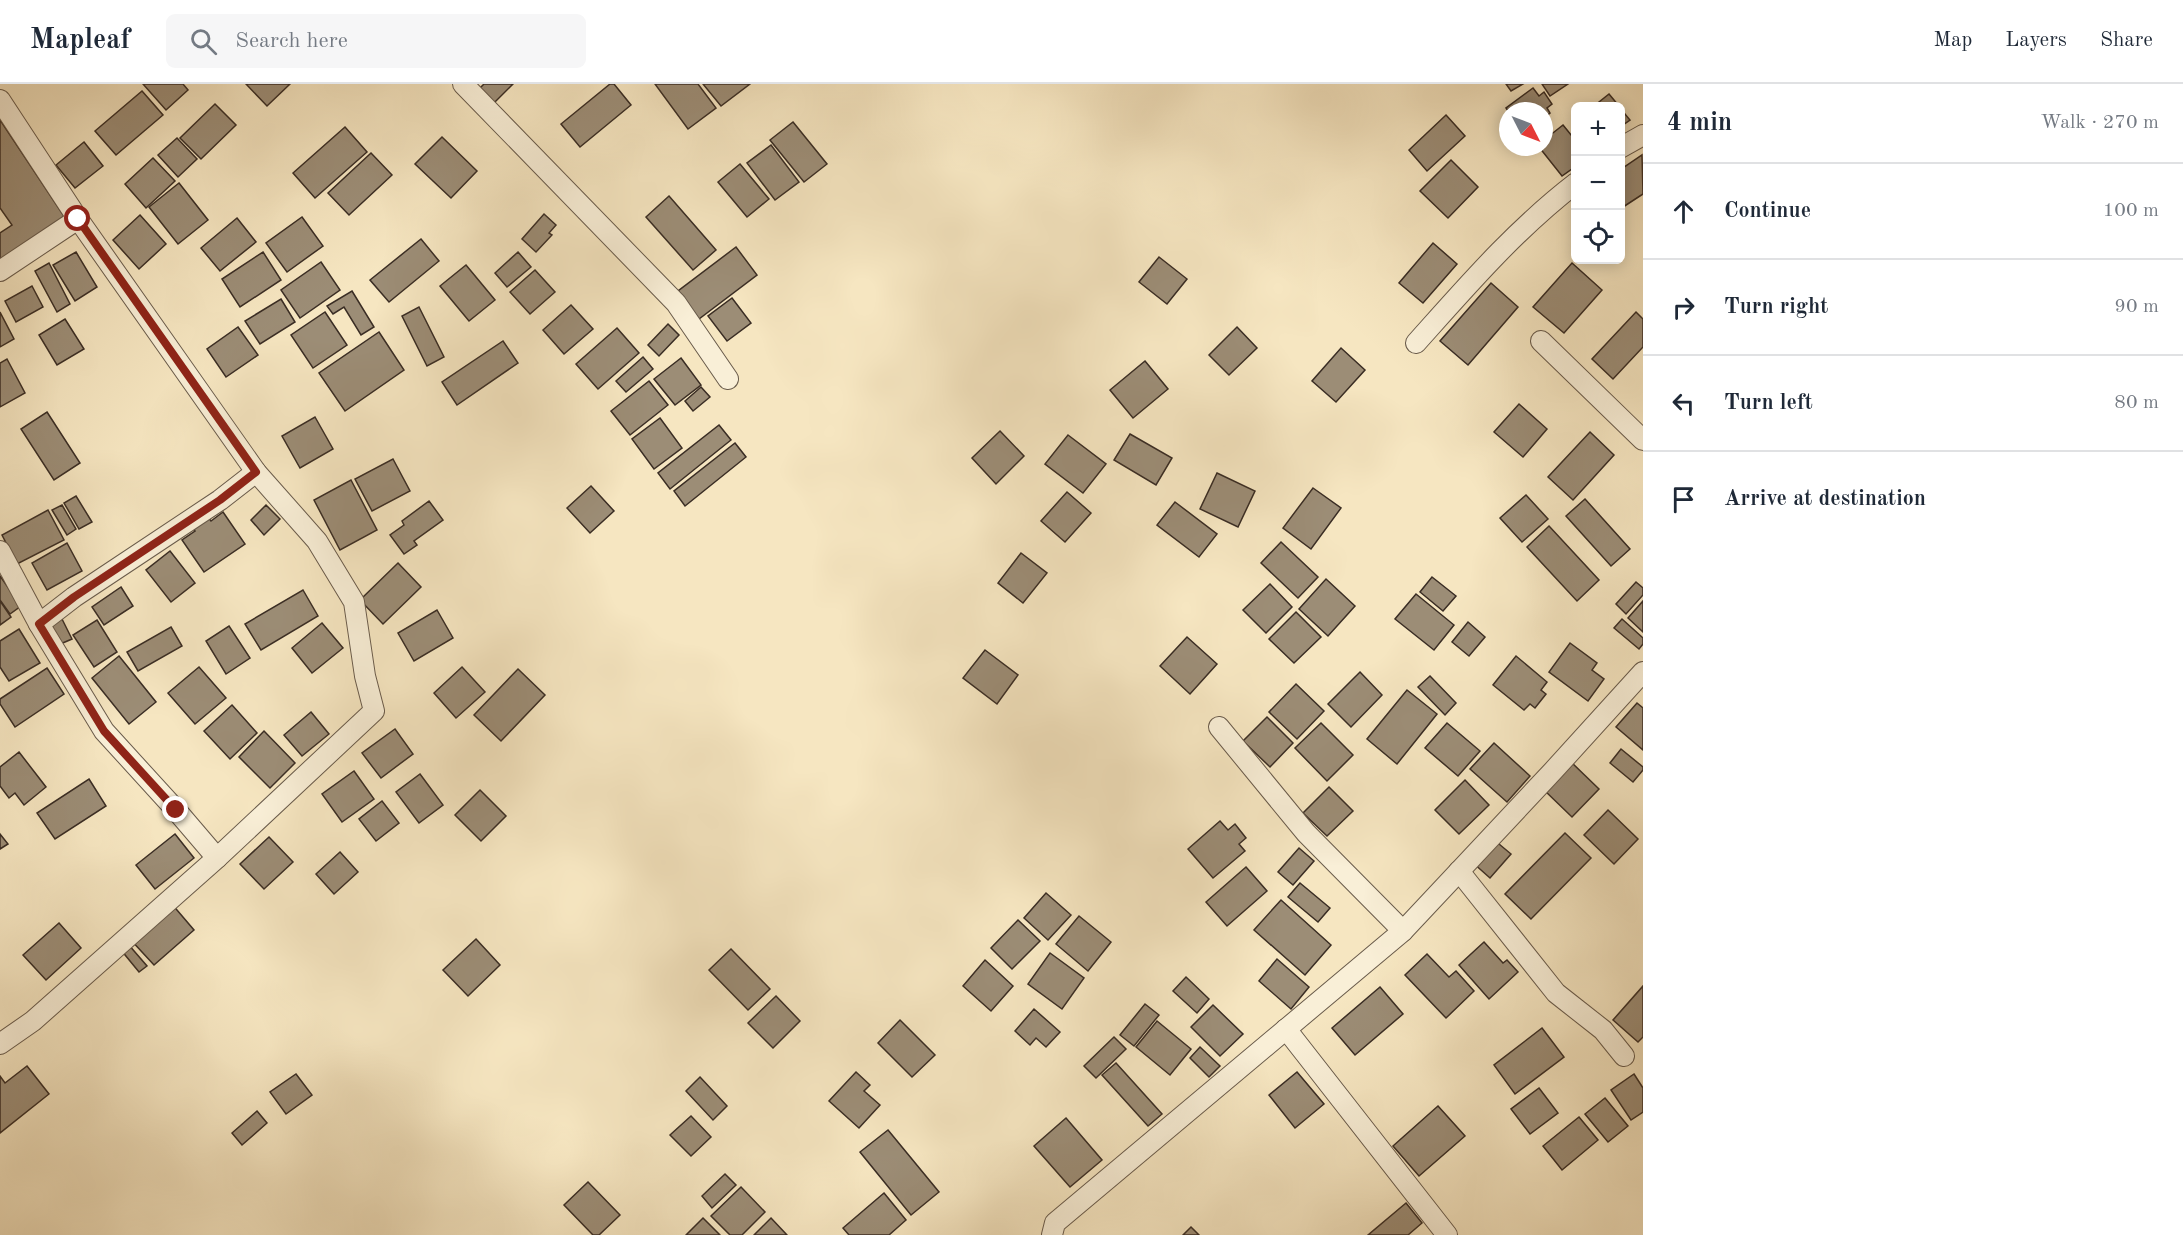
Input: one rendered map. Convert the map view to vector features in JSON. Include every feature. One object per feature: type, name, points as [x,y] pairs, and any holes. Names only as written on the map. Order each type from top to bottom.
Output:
[{"type":"street","points":[[463,84],[676,303],[728,379]]},
{"type":"street","points":[[0,99],[78,219],[256,472],[317,541],[354,602],[365,676],[374,711],[217,858],[33,1021],[0,1044]]},
{"type":"street","points":[[1625,145],[1643,135]]},
{"type":"street","points":[[1416,343],[1496,254],[1571,186]]},
{"type":"street","points":[[0,271],[78,219]]},
{"type":"street","points":[[1541,342],[1643,440]]},
{"type":"street","points":[[39,624],[74,597],[220,500],[256,472]]},
{"type":"street","points":[[0,551],[39,624],[104,731],[217,858]]},
{"type":"street","points":[[1052,1235],[1055,1223],[1403,931],[1643,672]]},
{"type":"street","points":[[1219,727],[1306,834],[1403,931]]},
{"type":"street","points":[[1459,871],[1556,993],[1602,1030],[1624,1056]]},
{"type":"street","points":[[1286,1029],[1447,1235]]},
{"type":"building","points":[[143,84],[183,84],[188,90],[166,110]]},
{"type":"building","points":[[246,84],[290,84],[267,106]]},
{"type":"building","points":[[484,84],[513,84],[494,103],[480,88]]},
{"type":"building","points":[[610,84],[614,84],[631,105],[580,147],[561,124]]},
{"type":"building","points":[[655,84],[698,84],[716,108],[688,129]]},
{"type":"building","points":[[703,84],[750,84],[721,106]]},
{"type":"building","points":[[1506,84],[1523,84],[1511,91]]},
{"type":"building","points":[[1542,84],[1568,84],[1550,96]]},
{"type":"building","points":[[1533,88],[1539,96],[1544,92],[1551,102],[1514,102]]},
{"type":"building","points":[[142,91],[163,115],[116,155],[95,131]]},
{"type":"building","points":[[1609,94],[1616,102],[1599,102]]},
{"type":"building","points":[[215,104],[236,125],[201,159],[180,138]]},
{"type":"building","points":[[1625,114],[1630,120],[1625,124]]},
{"type":"building","points":[[1446,115],[1465,136],[1427,171],[1409,150]]},
{"type":"building","points":[[0,120],[66,219],[0,263],[0,233],[12,225],[0,208]]},
{"type":"building","points":[[793,122],[827,164],[804,182],[770,140]]},
{"type":"building","points":[[1563,125],[1571,135],[1571,170],[1562,176],[1546,156],[1553,156],[1553,133]]},
{"type":"building","points":[[345,127],[367,152],[315,198],[293,173]]},
{"type":"building","points":[[442,137],[477,171],[451,198],[415,164]]},
{"type":"building","points":[[177,138],[197,159],[178,177],[158,155]]},
{"type":"building","points":[[84,142],[103,166],[75,188],[56,165]]},
{"type":"building","points":[[771,145],[799,182],[775,200],[747,163]]},
{"type":"building","points":[[371,153],[392,175],[349,215],[328,193]]},
{"type":"building","points":[[1642,155],[1643,194],[1625,206],[1625,167]]},
{"type":"building","points":[[153,158],[175,181],[146,208],[125,184]]},
{"type":"building","points":[[1451,160],[1478,187],[1448,218],[1420,191]]},
{"type":"building","points":[[740,164],[769,199],[747,217],[718,182]]},
{"type":"building","points":[[179,183],[208,220],[178,244],[149,207]]},
{"type":"building","points":[[669,196],[716,250],[693,270],[646,217]]},
{"type":"building","points":[[544,214],[556,225],[549,233],[552,235],[536,252],[522,239]]},
{"type":"building","points":[[140,215],[166,244],[139,269],[113,240]]},
{"type":"building","points":[[302,217],[323,246],[287,272],[266,243]]},
{"type":"building","points":[[237,218],[256,242],[220,271],[201,248]]},
{"type":"building","points":[[421,239],[439,261],[389,302],[370,280]]},
{"type":"building","points":[[1433,243],[1457,264],[1423,303],[1399,283]]},
{"type":"building","points":[[736,247],[757,275],[699,319],[678,291]]},
{"type":"building","points":[[76,252],[97,287],[75,301],[53,265]]},
{"type":"building","points":[[263,252],[281,280],[240,307],[222,279]]},
{"type":"building","points":[[518,252],[531,267],[507,287],[495,273]]},
{"type":"building","points":[[1159,257],[1187,279],[1167,304],[1139,282]]},
{"type":"building","points":[[321,262],[340,290],[300,318],[281,290]]},
{"type":"building","points":[[49,263],[70,304],[57,312],[35,271]]},
{"type":"building","points":[[1571,264],[1602,290],[1564,333],[1533,307]]},
{"type":"building","points":[[466,265],[495,300],[469,321],[440,286]]},
{"type":"building","points":[[535,270],[555,292],[530,314],[510,292]]},
{"type":"building","points":[[1491,283],[1518,307],[1468,365],[1440,341]]},
{"type":"building","points":[[32,286],[43,307],[16,322],[5,301]]},
{"type":"building","points":[[352,291],[374,327],[361,335],[344,307],[333,314],[327,306]]},
{"type":"building","points":[[732,298],[751,323],[727,341],[708,316]]},
{"type":"building","points":[[281,299],[295,322],[260,344],[245,321]]},
{"type":"building","points":[[571,305],[593,329],[564,354],[543,330]]},
{"type":"building","points":[[419,307],[444,357],[427,366],[402,316]]},
{"type":"building","points":[[0,312],[14,339],[0,347]]},
{"type":"building","points":[[325,312],[347,345],[313,368],[291,335]]},
{"type":"building","points":[[1636,312],[1643,319],[1643,347],[1613,379],[1592,359]]},
{"type":"building","points":[[65,319],[84,349],[57,365],[39,335]]},
{"type":"building","points":[[668,324],[679,335],[659,356],[648,345]]},
{"type":"building","points":[[238,327],[258,355],[226,377],[207,349]]},
{"type":"building","points":[[1237,327],[1257,348],[1229,375],[1209,355]]},
{"type":"building","points":[[617,328],[639,353],[598,389],[576,364]]},
{"type":"building","points":[[379,332],[404,370],[345,411],[319,373]]},
{"type":"building","points":[[503,341],[518,363],[457,405],[442,382]]},
{"type":"building","points":[[1341,348],[1365,370],[1336,402],[1312,381]]},
{"type":"building","points":[[643,357],[653,369],[626,392],[616,381]]},
{"type":"building","points":[[681,358],[701,385],[675,405],[654,379]]},
{"type":"building","points":[[7,359],[25,393],[0,407],[0,363]]},
{"type":"building","points":[[1145,361],[1168,389],[1133,418],[1110,390]]},
{"type":"building","points":[[649,381],[668,405],[630,435],[611,411]]},
{"type":"building","points":[[701,387],[710,397],[693,411],[685,401]]},
{"type":"building","points":[[1519,404],[1547,429],[1523,457],[1494,432]]},
{"type":"building","points":[[47,412],[80,463],[54,480],[21,429]]},
{"type":"building","points":[[315,417],[333,449],[300,468],[282,436]]},
{"type":"building","points":[[660,418],[682,448],[654,469],[632,439]]},
{"type":"building","points":[[719,425],[731,440],[670,489],[658,473]]},
{"type":"building","points":[[1000,431],[1024,456],[996,484],[972,458]]},
{"type":"building","points":[[1590,432],[1614,455],[1573,500],[1548,477]]},
{"type":"building","points":[[1130,434],[1172,458],[1156,485],[1114,460]]},
{"type":"building","points":[[1068,435],[1106,464],[1083,493],[1045,464]]},
{"type":"building","points":[[735,443],[746,457],[685,506],[674,491]]},
{"type":"building","points":[[393,459],[410,491],[372,511],[355,479]]},
{"type":"building","points":[[1217,473],[1255,491],[1238,527],[1200,509]]},
{"type":"building","points":[[351,480],[377,530],[340,550],[314,500]]},
{"type":"building","points":[[591,486],[614,511],[590,533],[567,508]]},
{"type":"building","points":[[1313,488],[1341,508],[1311,549],[1283,528]]},
{"type":"building","points":[[1067,492],[1091,513],[1065,542],[1041,521]]},
{"type":"building","points":[[1526,495],[1548,519],[1522,542],[1500,518]]},
{"type":"building","points":[[76,496],[92,522],[79,529],[64,503]]},
{"type":"building","points":[[1585,499],[1630,549],[1611,566],[1566,516]]},
{"type":"building","points":[[429,501],[443,520],[414,541],[417,545],[404,554],[390,535],[404,525],[402,521]]},
{"type":"building","points":[[1175,502],[1217,534],[1199,557],[1157,525]]},
{"type":"building","points":[[62,505],[76,529],[67,535],[52,510]]},
{"type":"building","points":[[266,505],[280,519],[264,535],[251,520]]},
{"type":"building","points":[[48,510],[64,540],[17,564],[2,535]]},
{"type":"building","points":[[223,512],[245,544],[204,572],[182,540],[195,531],[193,528],[208,517],[211,521]]},
{"type":"building","points":[[1549,526],[1599,580],[1577,601],[1527,547]]},
{"type":"building","points":[[1281,542],[1318,577],[1298,598],[1261,563]]},
{"type":"building","points":[[67,543],[82,571],[47,590],[32,563]]},
{"type":"building","points":[[170,551],[195,583],[171,602],[146,570]]},
{"type":"building","points":[[1021,553],[1047,573],[1023,603],[998,583]]},
{"type":"building","points":[[398,563],[421,587],[383,624],[360,600]]},
{"type":"building","points":[[0,576],[21,606],[10,614],[0,600]]},
{"type":"building","points":[[1432,577],[1456,596],[1443,611],[1420,592]]},
{"type":"building","points":[[1326,579],[1355,606],[1328,636],[1299,609]]},
{"type":"building","points":[[1636,582],[1643,588],[1643,595],[1626,614],[1616,604]]},
{"type":"building","points":[[1270,584],[1292,607],[1266,633],[1243,610]]},
{"type":"building","points":[[121,587],[133,606],[104,625],[92,607]]},
{"type":"building","points":[[303,590],[318,616],[261,650],[245,624]]},
{"type":"building","points":[[1416,594],[1454,625],[1434,650],[1395,619]]},
{"type":"building","points":[[0,601],[11,617],[0,625]]},
{"type":"building","points":[[1643,601],[1643,632],[1628,618]]},
{"type":"building","points":[[437,610],[453,638],[414,661],[398,633]]},
{"type":"building","points":[[1296,612],[1321,637],[1294,663],[1269,639]]},
{"type":"building","points":[[62,619],[72,639],[58,645],[48,626]]},
{"type":"building","points":[[1622,619],[1643,638],[1643,644],[1639,649],[1614,628]]},
{"type":"building","points":[[97,620],[117,652],[94,667],[73,635]]},
{"type":"building","points":[[1468,622],[1485,637],[1469,656],[1452,642]]},
{"type":"building","points":[[322,623],[343,648],[312,673],[292,648]]},
{"type":"building","points":[[229,626],[250,658],[226,674],[206,641]]},
{"type":"building","points":[[171,627],[182,646],[138,671],[127,652]]},
{"type":"building","points":[[19,629],[40,663],[9,681],[0,667],[0,641]]},
{"type":"building","points":[[1187,637],[1217,664],[1190,694],[1160,666]]},
{"type":"building","points":[[1570,643],[1597,663],[1592,670],[1604,679],[1588,701],[1549,672]]},
{"type":"building","points":[[985,650],[1018,675],[997,704],[963,678]]},
{"type":"building","points":[[119,656],[156,702],[129,724],[92,678]]},
{"type":"building","points":[[1516,656],[1547,682],[1541,690],[1546,694],[1535,708],[1530,704],[1524,710],[1493,685]]},
{"type":"building","points":[[199,667],[226,698],[195,724],[168,693]]},
{"type":"building","points":[[462,667],[485,692],[456,718],[434,693]]},
{"type":"building","points":[[47,668],[64,694],[15,727],[0,704],[0,699]]},
{"type":"building","points":[[518,669],[545,695],[501,741],[474,715]]},
{"type":"building","points":[[1360,672],[1382,695],[1351,727],[1328,704]]},
{"type":"building","points":[[1430,676],[1456,703],[1445,715],[1418,687]]},
{"type":"building","points":[[1296,684],[1324,711],[1297,739],[1269,712]]},
{"type":"building","points":[[1407,690],[1437,714],[1397,764],[1367,739]]},
{"type":"building","points":[[1637,703],[1643,708],[1643,750],[1616,727]]},
{"type":"building","points":[[232,705],[257,733],[230,759],[204,731]]},
{"type":"building","points":[[311,712],[329,734],[302,756],[284,735]]},
{"type":"building","points":[[1267,717],[1293,743],[1270,767],[1243,741]]},
{"type":"building","points":[[1321,723],[1353,755],[1327,781],[1295,748]]},
{"type":"building","points":[[1447,723],[1480,751],[1458,776],[1425,748]]},
{"type":"building","points":[[395,729],[413,754],[381,778],[362,753]]},
{"type":"building","points":[[264,731],[295,763],[270,788],[239,757]]},
{"type":"building","points":[[1494,743],[1530,776],[1507,802],[1470,769]]},
{"type":"building","points":[[1621,749],[1643,767],[1633,782],[1610,763]]},
{"type":"building","points":[[19,752],[46,787],[24,805],[15,793],[9,798],[0,786],[0,767]]},
{"type":"building","points":[[1570,761],[1599,789],[1572,817],[1543,789]]},
{"type":"building","points":[[354,771],[374,799],[342,822],[322,794]]},
{"type":"building","points":[[420,774],[443,805],[419,823],[396,792]]},
{"type":"building","points":[[89,779],[106,806],[55,839],[37,813]]},
{"type":"building","points":[[1465,780],[1489,805],[1459,834],[1435,810]]},
{"type":"building","points":[[1329,787],[1353,811],[1327,836],[1303,813]]},
{"type":"building","points":[[480,790],[506,816],[481,841],[455,815]]},
{"type":"building","points":[[382,801],[399,823],[376,841],[359,819]]},
{"type":"building","points":[[1608,810],[1638,839],[1614,864],[1584,835]]},
{"type":"building","points":[[1220,821],[1228,830],[1235,824],[1246,838],[1239,844],[1245,851],[1213,878],[1188,849]]},
{"type":"building","points":[[1565,833],[1591,858],[1531,919],[1505,894]]},
{"type":"building","points":[[0,834],[8,844],[0,849]]},
{"type":"building","points":[[175,834],[194,858],[155,889],[136,865]]},
{"type":"building","points":[[269,837],[293,862],[264,889],[240,864]]},
{"type":"building","points":[[1493,839],[1511,854],[1490,878],[1472,862]]},
{"type":"building","points":[[1299,848],[1314,861],[1293,885],[1278,872]]},
{"type":"building","points":[[340,852],[358,872],[334,894],[316,874]]},
{"type":"building","points":[[1246,867],[1267,891],[1227,926],[1206,902]]},
{"type":"building","points":[[1300,883],[1330,908],[1318,922],[1288,897]]},
{"type":"building","points":[[1046,893],[1071,915],[1048,940],[1024,918]]},
{"type":"building","points":[[1281,900],[1331,945],[1305,975],[1254,930]]},
{"type":"building","points":[[171,903],[194,930],[154,965],[130,939]]},
{"type":"building","points":[[1079,916],[1111,942],[1088,971],[1056,944]]},
{"type":"building","points":[[1018,920],[1040,941],[1012,969],[991,948]]},
{"type":"building","points":[[59,923],[81,948],[46,980],[23,955]]},
{"type":"building","points":[[476,939],[500,965],[468,996],[443,970]]},
{"type":"building","points":[[1484,942],[1503,963],[1507,960],[1518,972],[1489,999],[1459,965]]},
{"type":"building","points":[[128,944],[147,966],[139,972],[121,950]]},
{"type":"building","points":[[731,949],[770,989],[748,1010],[709,970]]},
{"type":"building","points":[[1050,953],[1084,978],[1062,1009],[1028,984]]},
{"type":"building","points":[[1427,954],[1449,977],[1456,971],[1474,991],[1446,1018],[1405,975]]},
{"type":"building","points":[[1277,959],[1309,987],[1291,1009],[1259,981]]},
{"type":"building","points":[[985,960],[1013,986],[991,1011],[963,986]]},
{"type":"building","points":[[1186,977],[1209,999],[1197,1013],[1173,991]]},
{"type":"building","points":[[1643,986],[1643,1037],[1638,1042],[1613,1020]]},
{"type":"building","points":[[1380,987],[1403,1014],[1355,1055],[1332,1028]]},
{"type":"building","points":[[776,996],[800,1021],[773,1048],[748,1023]]},
{"type":"building","points":[[1145,1004],[1159,1015],[1134,1046],[1120,1035]]},
{"type":"building","points":[[1213,1005],[1243,1034],[1220,1056],[1191,1027]]},
{"type":"building","points":[[1034,1009],[1060,1032],[1046,1047],[1036,1038],[1030,1045],[1015,1031]]},
{"type":"building","points":[[900,1020],[935,1055],[912,1077],[878,1043]]},
{"type":"building","points":[[1157,1021],[1191,1049],[1170,1075],[1136,1047]]},
{"type":"building","points":[[1542,1028],[1564,1057],[1515,1094],[1494,1065]]},
{"type":"building","points":[[1114,1037],[1126,1049],[1096,1078],[1084,1066]]},
{"type":"building","points":[[1200,1047],[1220,1066],[1209,1077],[1190,1058]]},
{"type":"building","points":[[1116,1063],[1162,1114],[1148,1126],[1102,1075]]},
{"type":"building","points":[[27,1066],[49,1094],[0,1133],[0,1076],[5,1083]]},
{"type":"building","points":[[856,1072],[870,1085],[864,1091],[880,1105],[859,1128],[829,1101]]},
{"type":"building","points":[[1297,1072],[1324,1104],[1295,1128],[1269,1095]]},
{"type":"building","points":[[296,1074],[312,1095],[286,1114],[270,1092]]},
{"type":"building","points":[[1634,1074],[1643,1088],[1643,1112],[1631,1120],[1611,1090]]},
{"type":"building","points":[[700,1077],[727,1106],[713,1120],[686,1091]]},
{"type":"building","points":[[1539,1088],[1558,1113],[1530,1134],[1511,1109]]},
{"type":"building","points":[[1605,1098],[1628,1126],[1608,1142],[1585,1114]]},
{"type":"building","points":[[1438,1106],[1465,1136],[1419,1176],[1393,1146]]},
{"type":"building","points":[[257,1111],[267,1123],[242,1145],[232,1133]]},
{"type":"building","points":[[691,1116],[711,1137],[691,1156],[670,1135]]},
{"type":"building","points":[[1579,1117],[1598,1140],[1562,1170],[1543,1146]]},
{"type":"building","points":[[1066,1118],[1102,1160],[1070,1187],[1034,1146]]},
{"type":"building","points":[[888,1130],[939,1192],[911,1215],[860,1152]]},
{"type":"building","points":[[725,1174],[736,1185],[712,1208],[702,1196]]},
{"type":"building","points":[[588,1182],[620,1215],[599,1235],[593,1235],[564,1205]]},
{"type":"building","points":[[741,1187],[765,1212],[742,1235],[730,1235],[711,1216]]},
{"type":"building","points":[[884,1193],[906,1220],[889,1235],[849,1235],[843,1228]]},
{"type":"building","points":[[1406,1203],[1422,1223],[1408,1235],[1368,1235]]},
{"type":"building","points":[[703,1218],[720,1235],[686,1235]]},
{"type":"building","points":[[771,1218],[787,1235],[754,1235]]},
{"type":"building","points":[[1191,1227],[1199,1235],[1183,1235]]},
{"type":"route","points":[[78,219],[256,472],[220,500],[74,597],[39,624],[104,731],[176,810]]}]
